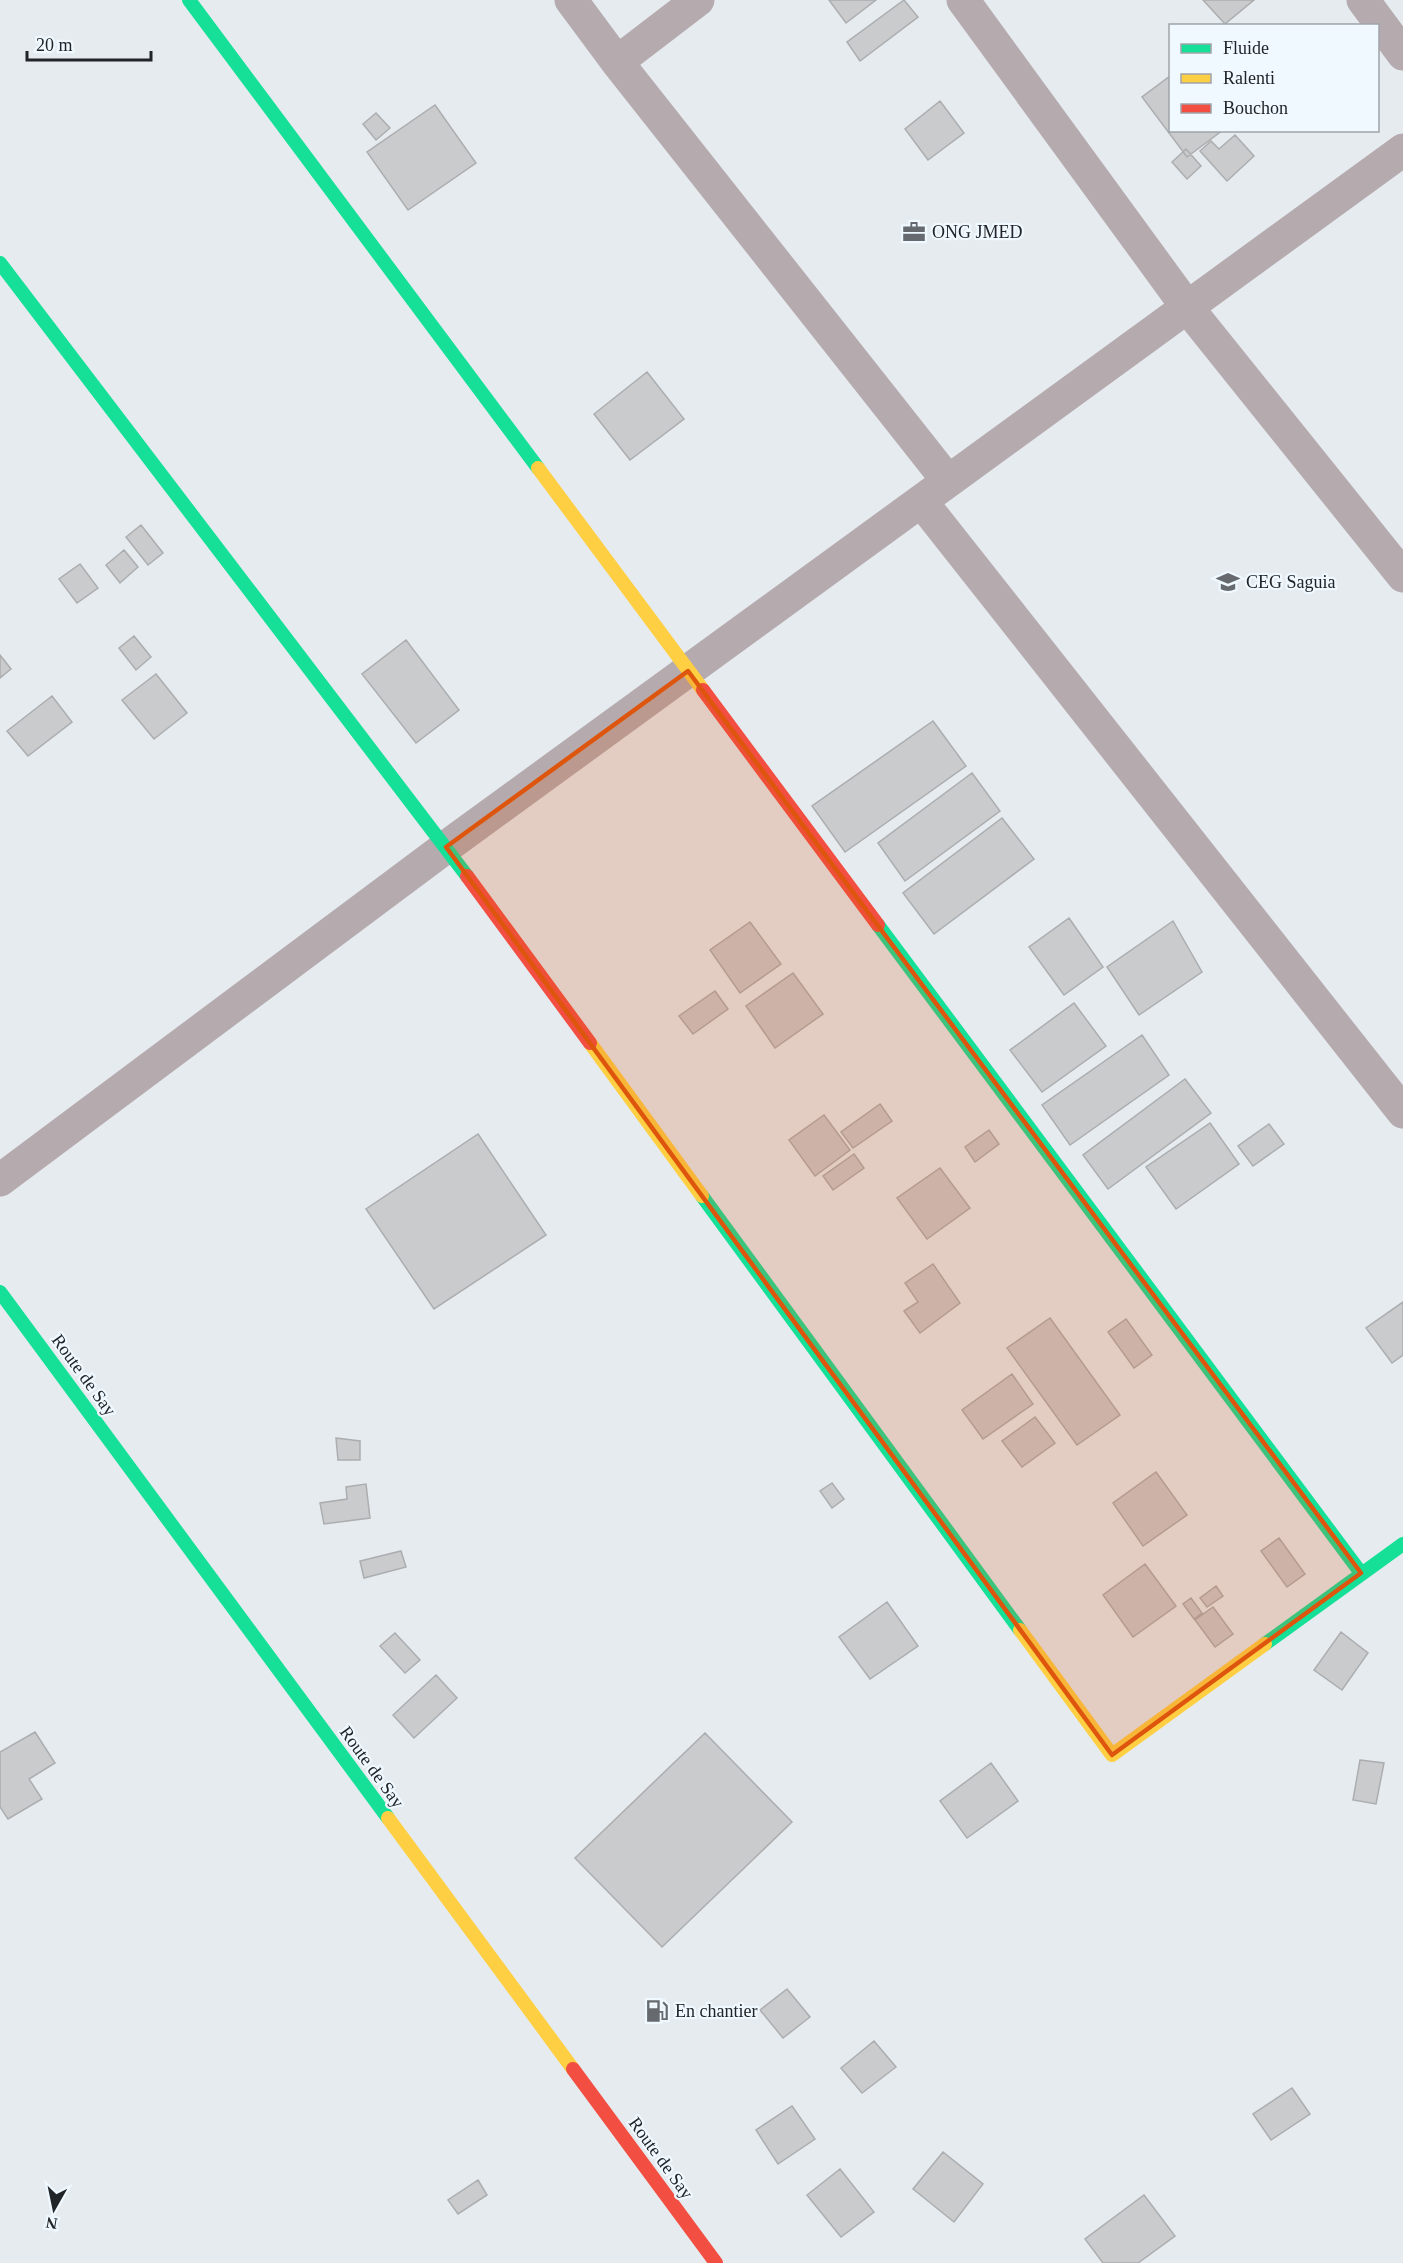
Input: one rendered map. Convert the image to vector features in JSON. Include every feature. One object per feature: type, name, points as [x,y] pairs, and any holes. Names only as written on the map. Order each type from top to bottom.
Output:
[{"type":"street","points":[[189,0],[1361,1574]]},
{"type":"street","points":[[571,0],[617,62],[948,481]]},
{"type":"street","points":[[617,62],[698,0]]},
{"type":"street","points":[[963,0],[1187,307],[1403,576]]},
{"type":"street","points":[[1363,0],[1403,54]]},
{"type":"street","points":[[0,1180],[446,847],[1403,150]]},
{"type":"street","points":[[0,262],[446,847],[1112,1755],[1403,1544]]},
{"type":"street","points":[[921,501],[1403,1112]]},
{"type":"street","name":"Route de Say","points":[[0,1292],[716,2263]]},
{"type":"highlighted area","points":[[688,671],[1361,1573],[1112,1755],[446,847]]},
{"type":"building","points":[[829,0],[876,0],[846,23]]},
{"type":"building","points":[[904,0],[918,17],[860,61],[847,42]]},
{"type":"building","points":[[1203,0],[1254,0],[1225,24]]},
{"type":"building","points":[[1169,77],[1169,132],[1220,132],[1187,157],[1142,97]]},
{"type":"building","points":[[940,101],[964,133],[928,160],[905,129]]},
{"type":"building","points":[[435,105],[476,163],[408,210],[367,152]]},
{"type":"building","points":[[376,113],[390,128],[376,140],[363,124]]},
{"type":"building","points":[[1235,135],[1254,156],[1227,181],[1200,151],[1211,141],[1219,149]]},
{"type":"building","points":[[1186,149],[1201,166],[1187,179],[1172,162]]},
{"type":"building","points":[[647,372],[684,419],[630,460],[594,414]]},
{"type":"building","points":[[141,525],[163,553],[148,565],[126,537]]},
{"type":"building","points":[[124,550],[138,567],[120,583],[106,565]]},
{"type":"building","points":[[80,564],[98,588],[77,603],[59,579]]},
{"type":"building","points":[[134,636],[151,657],[136,670],[119,648]]},
{"type":"building","points":[[406,640],[459,710],[416,743],[362,674]]},
{"type":"building","points":[[0,655],[11,669],[0,678]]},
{"type":"building","points":[[156,674],[187,713],[154,739],[122,700]]},
{"type":"building","points":[[52,696],[72,722],[28,756],[7,731]]},
{"type":"building","points":[[933,721],[966,766],[845,852],[812,806]]},
{"type":"building","points":[[972,773],[1000,811],[905,881],[878,843]]},
{"type":"building","points":[[1002,818],[1034,859],[934,934],[903,893]]},
{"type":"building","points":[[1069,918],[1103,967],[1064,995],[1029,947]]},
{"type":"building","points":[[1173,921],[1202,972],[1139,1015],[1107,967]]},
{"type":"building","points":[[750,922],[781,964],[740,993],[710,950]]},
{"type":"building","points":[[793,973],[823,1014],[775,1048],[746,1006]]},
{"type":"building","points":[[715,991],[728,1009],[693,1034],[679,1016]]},
{"type":"building","points":[[1074,1003],[1106,1046],[1042,1092],[1010,1050]]},
{"type":"building","points":[[1142,1035],[1169,1075],[1070,1145],[1042,1105]]},
{"type":"building","points":[[1185,1079],[1211,1113],[1108,1189],[1083,1155]]},
{"type":"building","points":[[880,1104],[892,1121],[853,1148],[841,1132]]},
{"type":"building","points":[[824,1115],[850,1150],[815,1176],[789,1140]]},
{"type":"building","points":[[1210,1123],[1239,1164],[1176,1209],[1146,1167]]},
{"type":"building","points":[[1269,1124],[1284,1144],[1253,1166],[1238,1146]]},
{"type":"building","points":[[989,1130],[999,1144],[975,1162],[965,1147]]},
{"type":"building","points":[[478,1134],[546,1235],[434,1309],[366,1209]]},
{"type":"building","points":[[854,1154],[864,1168],[833,1190],[823,1176]]},
{"type":"building","points":[[940,1168],[970,1208],[927,1239],[897,1198]]},
{"type":"building","points":[[933,1264],[960,1303],[920,1333],[904,1311],[918,1302],[905,1283]]},
{"type":"building","points":[[1403,1302],[1403,1355],[1392,1363],[1366,1328]]},
{"type":"building","points":[[1050,1318],[1120,1415],[1077,1445],[1007,1348]]},
{"type":"building","points":[[1126,1319],[1152,1355],[1134,1368],[1108,1332]]},
{"type":"building","points":[[1012,1374],[1033,1404],[983,1439],[962,1410]]},
{"type":"building","points":[[1035,1417],[1055,1443],[1022,1467],[1002,1441]]},
{"type":"building","points":[[336,1438],[360,1441],[360,1460],[338,1460]]},
{"type":"building","points":[[1156,1472],[1187,1515],[1143,1546],[1113,1503]]},
{"type":"building","points":[[832,1483],[844,1499],[832,1508],[820,1491]]},
{"type":"building","points":[[366,1484],[370,1518],[324,1524],[320,1503],[347,1499],[346,1487]]},
{"type":"building","points":[[1279,1538],[1305,1574],[1287,1587],[1261,1551]]},
{"type":"building","points":[[401,1551],[406,1567],[364,1578],[360,1561]]},
{"type":"building","points":[[1145,1564],[1176,1606],[1133,1637],[1103,1595]]},
{"type":"building","points":[[1216,1586],[1223,1596],[1207,1607],[1200,1598]]},
{"type":"building","points":[[1191,1598],[1202,1613],[1194,1619],[1183,1604]]},
{"type":"building","points":[[887,1602],[918,1646],[870,1679],[839,1637]]},
{"type":"building","points":[[1213,1607],[1233,1634],[1215,1647],[1195,1620]]},
{"type":"building","points":[[1341,1632],[1368,1653],[1342,1690],[1314,1670]]},
{"type":"building","points":[[395,1633],[420,1660],[405,1673],[380,1646]]},
{"type":"building","points":[[436,1675],[457,1698],[414,1738],[393,1715]]},
{"type":"building","points":[[35,1732],[55,1763],[29,1779],[42,1799],[8,1819],[0,1807],[0,1752]]},
{"type":"building","points":[[705,1733],[792,1822],[662,1947],[575,1858]]},
{"type":"building","points":[[1360,1760],[1384,1763],[1376,1804],[1353,1800]]},
{"type":"building","points":[[991,1763],[1018,1801],[967,1838],[940,1801]]},
{"type":"building","points":[[787,1989],[810,2017],[783,2038],[760,2010]]},
{"type":"building","points":[[874,2041],[896,2067],[862,2093],[841,2068]]},
{"type":"building","points":[[1292,2088],[1310,2114],[1271,2140],[1253,2114]]},
{"type":"building","points":[[792,2106],[815,2139],[778,2164],[756,2130]]},
{"type":"building","points":[[943,2152],[983,2184],[954,2222],[913,2189]]},
{"type":"building","points":[[840,2169],[874,2212],[841,2237],[807,2195]]},
{"type":"building","points":[[478,2180],[487,2195],[458,2214],[448,2200]]},
{"type":"building","points":[[1144,2195],[1175,2236],[1138,2263],[1103,2263],[1085,2239]]},
{"type":"traffic: fast","points":[[189,0],[538,468]]},
{"type":"traffic: fast","points":[[0,263],[467,876]]},
{"type":"traffic: fast","points":[[878,925],[1361,1573]]},
{"type":"traffic: fast","points":[[702,1196],[1020,1630]]},
{"type":"traffic: fast","points":[[0,1292],[388,1818]]},
{"type":"traffic: fast","points":[[1265,1644],[1403,1544]]},
{"type":"traffic: slow","points":[[538,468],[703,690]]},
{"type":"traffic: slow","points":[[590,1043],[702,1196]]},
{"type":"traffic: slow","points":[[1020,1630],[1112,1755],[1265,1644]]},
{"type":"traffic: slow","points":[[388,1818],[573,2069]]},
{"type":"traffic: jam","points":[[703,690],[878,925]]},
{"type":"traffic: jam","points":[[467,876],[590,1043]]},
{"type":"traffic: jam","points":[[573,2069],[716,2263]]},
{"type":"place","name":"ONG JMED","points":[[914,232]]},
{"type":"place","name":"CEG Saguia","points":[[1228,582]]},
{"type":"place","name":"En chantier","points":[[657,2011]]}]
